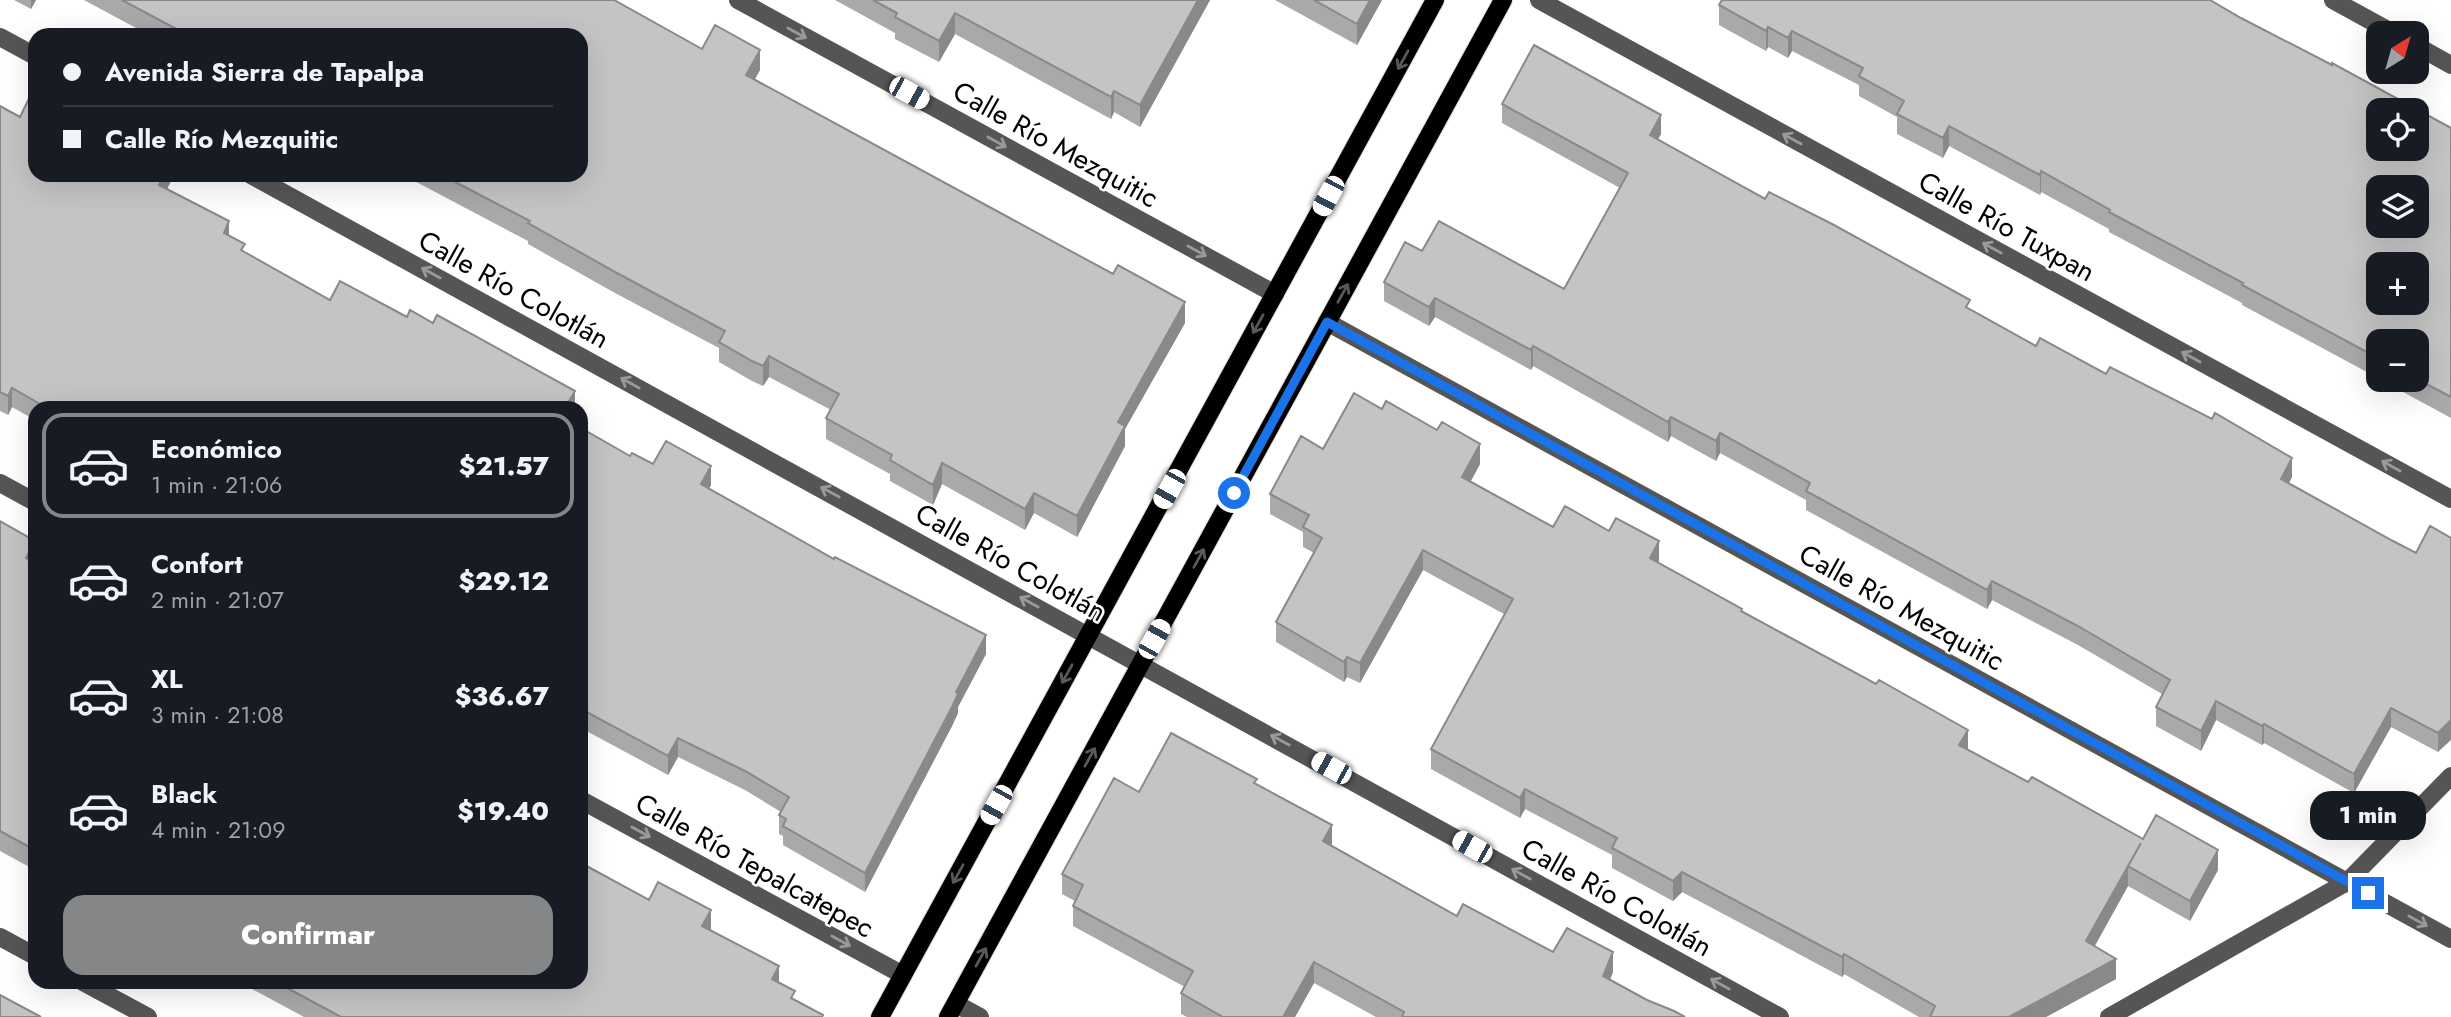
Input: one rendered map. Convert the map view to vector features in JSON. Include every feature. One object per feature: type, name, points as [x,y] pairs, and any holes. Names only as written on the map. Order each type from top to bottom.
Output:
[{"type":"main road","points":[[880,1017],[1435,0]]},
{"type":"main road","points":[[952,1010],[1503,0]]},
{"type":"street","name":"Calle Río Mezquitic","points":[[738,0],[1275,294]]},
{"type":"street","name":"Calle Río Tuxpan","points":[[1539,0],[2451,499]]},
{"type":"street","points":[[2333,0],[2371,21]]},
{"type":"street","points":[[0,37],[28,52]]},
{"type":"street","points":[[2429,53],[2451,65]]},
{"type":"street","name":"Calle Río Colotlán","points":[[264,182],[1780,1017]]},
{"type":"street","name":"Calle Río Mezquitic","points":[[1327,322],[2451,939]]},
{"type":"street","points":[[0,483],[28,498]]},
{"type":"street","points":[[2109,1017],[2347,882],[2451,776]]},
{"type":"street","name":"Calle Río Tepalcatepec","points":[[588,804],[903,975]]},
{"type":"street","points":[[0,936],[28,952]]},
{"type":"street","points":[[96,989],[148,1017]]},
{"type":"street","points":[[952,1010],[980,1017]]},
{"type":"building","points":[[122,0],[614,0],[702,49],[715,25],[760,50],[746,75],[1113,274],[1118,265],[1185,302],[1118,422],[1125,426],[1077,516],[1034,493],[1025,509],[942,463],[933,485],[890,460],[892,455],[826,418],[839,394],[769,356],[763,366],[752,361],[719,342],[725,331],[455,182],[588,182],[588,28],[175,28]]},
{"type":"building","points":[[873,0],[1198,0],[1140,105],[1114,91],[1111,97],[955,13],[939,41],[895,17],[897,13]]},
{"type":"building","points":[[1314,0],[1370,0],[1357,24]]},
{"type":"building","points":[[1722,0],[2210,0],[2332,63],[2366,84],[2396,98],[2366,98],[2366,161],[2429,161],[2429,116],[2451,128],[2451,397],[2429,385],[2429,329],[2366,329],[2366,352],[2109,212],[2110,210],[2041,171],[2040,175],[1949,126],[1943,138],[1897,114],[1904,101],[1859,76],[1863,68],[1792,31],[1788,38],[1768,27],[1766,31],[1719,5]]},
{"type":"building","points":[[1534,45],[1661,115],[1650,135],[1765,199],[1769,192],[1834,225],[1970,300],[1966,307],[2036,346],[2040,338],[2106,374],[2110,367],[2212,419],[2215,413],[2292,458],[2281,479],[2393,541],[2416,553],[2430,526],[2451,538],[2451,720],[2438,733],[2391,708],[2354,774],[2264,724],[2262,726],[2216,701],[2201,731],[2156,707],[2170,680],[2078,626],[1992,581],[1987,590],[1806,491],[1810,483],[1720,433],[1716,441],[1671,417],[1668,422],[1533,346],[1531,350],[1435,298],[1429,307],[1384,282],[1405,242],[1422,251],[1439,221],[1564,289],[1628,173],[1502,104]]},
{"type":"building","points":[[28,100],[28,182],[160,182],[159,185],[229,221],[224,233],[245,244],[241,250],[330,300],[340,281],[407,317],[410,310],[433,323],[437,315],[575,391],[569,401],[35,401],[12,388],[8,396],[0,392],[0,106],[20,117]]},
{"type":"building","points":[[1354,393],[1382,409],[1386,401],[1437,430],[1442,422],[1480,444],[1462,477],[1553,527],[1565,506],[1609,531],[1616,518],[1659,541],[1650,558],[1742,609],[1741,611],[1876,684],[1879,680],[1968,730],[1959,745],[2028,782],[2032,777],[2143,839],[2156,815],[2218,850],[2190,901],[2128,866],[2086,941],[2116,959],[2009,1017],[1930,1017],[1935,1006],[1844,954],[1842,957],[1682,872],[1673,881],[1612,848],[1617,838],[1525,789],[1520,798],[1431,749],[1513,599],[1423,550],[1360,663],[1347,657],[1344,662],[1276,622],[1322,538],[1303,527],[1309,515],[1270,494],[1301,436],[1323,449]]},
{"type":"building","points":[[588,432],[630,456],[632,453],[653,464],[666,441],[711,466],[701,484],[834,559],[835,557],[986,635],[956,692],[958,694],[952,707],[865,873],[783,826],[786,819],[779,815],[789,797],[745,771],[678,738],[668,756],[588,713]]},
{"type":"building","points":[[0,521],[28,537],[28,846],[0,831]]},
{"type":"building","points":[[1171,733],[1257,779],[1254,783],[1332,825],[1323,841],[1457,916],[1463,904],[1553,952],[1567,928],[1613,952],[1603,976],[1685,1017],[1402,1017],[1404,1012],[1314,962],[1283,1017],[1223,1017],[1181,993],[1193,971],[1073,906],[1083,885],[1062,874],[1114,778],[1139,792]]},
{"type":"building","points":[[588,867],[649,900],[658,882],[711,910],[702,926],[779,966],[772,979],[795,991],[791,998],[823,1015],[822,1017],[341,1017],[289,989],[588,989]]},
{"type":"building","points":[[0,995],[41,1017],[0,1017]]},
{"type":"route","points":[[1234,493],[1327,322],[2368,893]]}]
